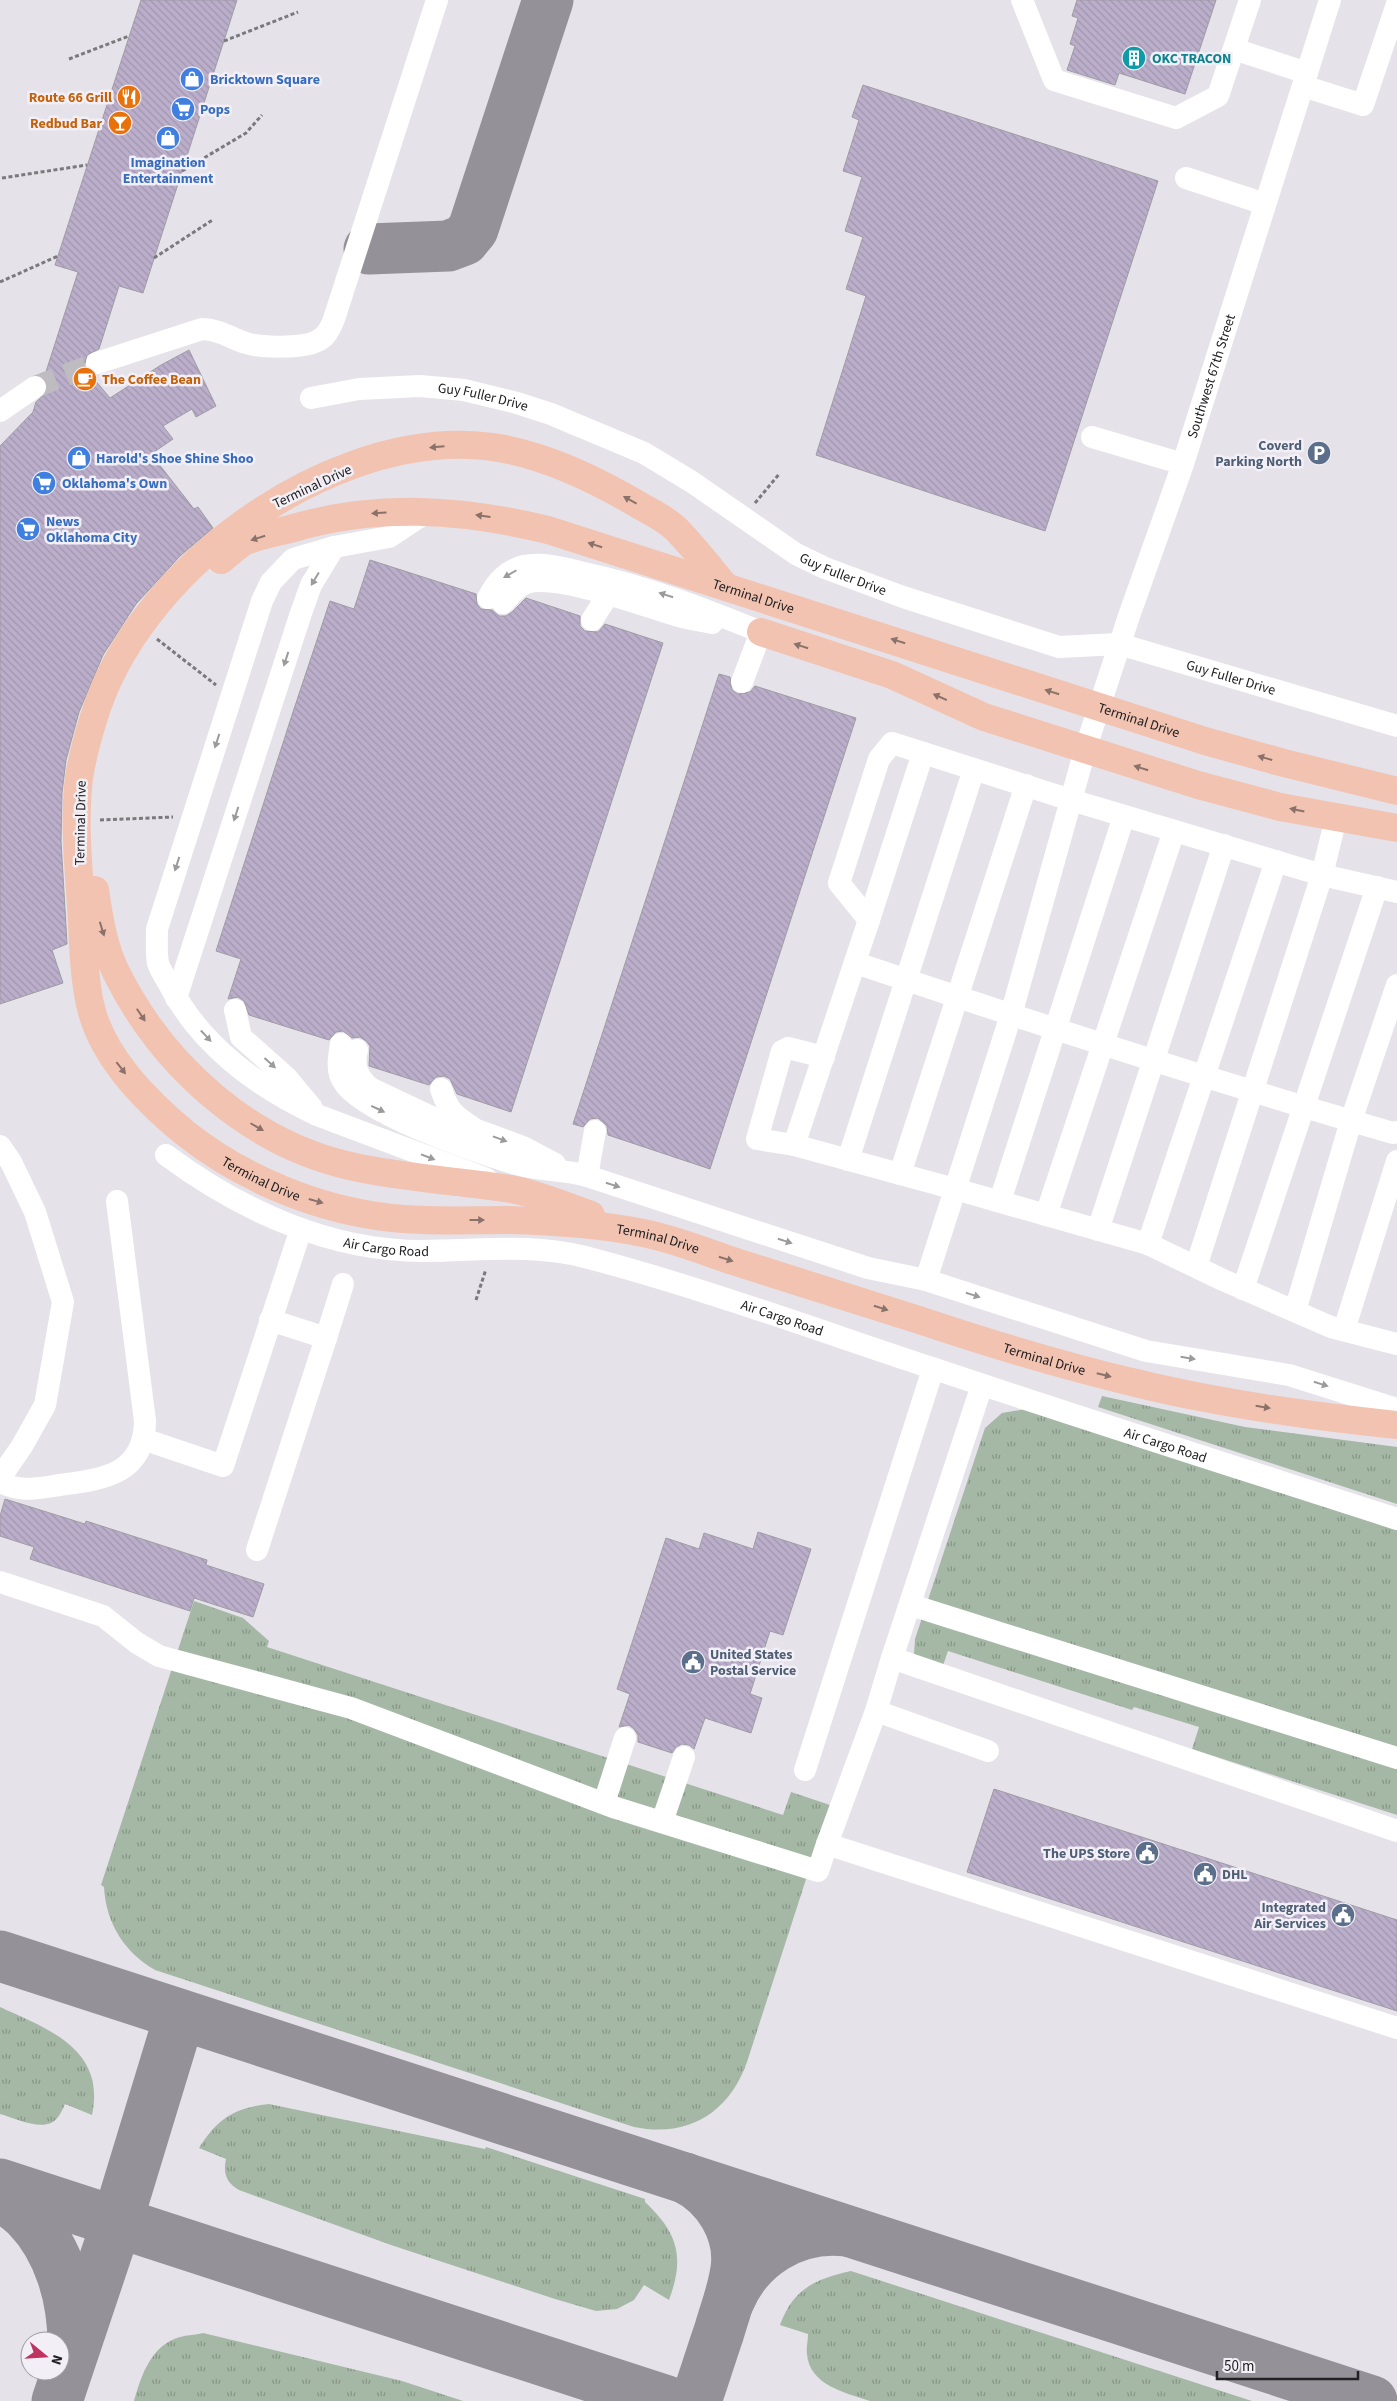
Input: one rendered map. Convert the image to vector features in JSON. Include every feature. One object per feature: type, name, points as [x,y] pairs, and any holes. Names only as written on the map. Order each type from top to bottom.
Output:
[{"type":"main road","name":"Terminal Drive","points":[[1397,791],[1284,763],[1099,707],[725,586],[672,525],[636,503],[599,483],[560,467],[512,451],[471,444],[404,451],[360,463],[290,493],[236,528],[187,571],[160,598],[124,650],[95,713],[79,778],[78,842],[86,975],[90,1004],[97,1028],[108,1050],[148,1099],[182,1131],[239,1169],[309,1200],[359,1213],[394,1219],[559,1223],[647,1233],[1006,1348],[1096,1373],[1207,1398],[1313,1415],[1397,1424]]},
{"type":"main road","points":[[647,1233],[514,1190],[348,1166],[316,1156],[280,1140],[217,1100],[184,1070],[157,1038],[116,973],[100,923],[88,843],[91,759],[106,695],[137,643],[178,592],[244,542],[304,524],[340,517],[428,511],[499,518],[548,530],[725,586]]},
{"type":"main road","points":[[842,659],[851,626]]},
{"type":"main road","points":[[760,632],[892,675],[984,717],[1198,785],[1280,806],[1397,828]]},
{"type":"street","points":[[97,363],[202,329],[212,329],[246,343],[261,346],[301,345],[315,343],[324,337],[330,330],[337,310],[438,0]]},
{"type":"street","points":[[1022,0],[1054,80],[1176,118],[1218,96],[1250,0]]},
{"type":"street","name":"Southwest 67th Street","points":[[926,1280],[1011,1016],[1085,750],[1119,644],[1183,464],[1330,0]]},
{"type":"street","points":[[1234,50],[1305,79],[1362,106],[1388,61],[1396,9]]},
{"type":"street","points":[[1186,178],[1265,204]]},
{"type":"street","name":"Guy Fuller Drive","points":[[311,398],[359,389],[420,386],[464,390],[517,403],[560,417],[644,453],[692,482],[766,535],[810,561],[903,597],[1059,647],[1119,644],[1397,726]]},
{"type":"street","points":[[0,411],[35,387]]},
{"type":"street","points":[[1092,438],[1183,464]]},
{"type":"street","points":[[428,511],[389,537],[334,547],[293,559],[271,582],[262,601],[156,929],[158,964],[176,998],[198,1028],[226,1057],[290,1102],[514,1190]]},
{"type":"street","points":[[176,998],[300,613],[311,585],[334,547]]},
{"type":"street","points":[[551,565],[622,581],[686,602],[760,632],[683,617],[579,587],[536,582],[518,587],[496,601],[496,583],[505,575],[523,566],[551,565]]},
{"type":"street","points":[[592,620],[608,595]]},
{"type":"street","points":[[742,682],[760,632]]},
{"type":"street","points":[[869,920],[839,883],[878,758],[892,742],[1026,786],[1224,846],[1322,875],[1387,890],[1305,1108],[1243,1289]]},
{"type":"street","points":[[794,1145],[856,963],[924,753]]},
{"type":"street","points":[[848,1160],[974,769]]},
{"type":"street","points":[[900,1174],[1026,786]]},
{"type":"street","points":[[1000,1201],[1124,816]]},
{"type":"street","points":[[1196,1267],[1322,875],[1336,818]]},
{"type":"street","points":[[1046,1215],[1174,831]]},
{"type":"street","points":[[1098,1230],[1224,846]]},
{"type":"street","points":[[1148,1244],[1276,861]]},
{"type":"street","points":[[856,963],[1011,1016],[1252,1092],[1351,1121],[1397,1132]]},
{"type":"street","points":[[1295,1311],[1351,1121],[1397,984]]},
{"type":"street","points":[[235,1010],[241,1037],[287,1078],[318,1114]]},
{"type":"street","points":[[477,1130],[446,1124],[370,1088],[363,1082],[358,1073],[349,1047],[338,1057],[342,1080],[352,1094],[370,1106],[462,1145],[518,1164],[577,1173]]},
{"type":"street","points":[[824,1057],[788,1048],[782,1051],[757,1139],[794,1145],[1000,1201],[1148,1244],[1243,1289],[1295,1311],[1344,1330],[1396,1341]]},
{"type":"street","points":[[441,1089],[446,1104],[454,1116],[477,1130],[523,1148],[577,1173],[868,1268],[926,1280],[1146,1351],[1289,1375],[1397,1410]]},
{"type":"street","points":[[577,1173],[595,1131]]},
{"type":"street","points":[[0,1146],[11,1162],[35,1212],[63,1302],[45,1405],[0,1480],[20,1490],[107,1478],[122,1470],[132,1461],[143,1439],[145,1421],[117,1201]]},
{"type":"street","name":"Air Cargo Road","points":[[166,1155],[200,1181],[269,1216],[301,1229],[385,1250],[545,1248],[581,1256],[768,1313],[933,1369],[1397,1519]]},
{"type":"street","points":[[1344,1330],[1397,1161]]},
{"type":"street","points":[[143,1439],[224,1466],[301,1229]]},
{"type":"street","points":[[257,1550],[343,1284]]},
{"type":"street","points":[[270,1320],[326,1338]]},
{"type":"street","points":[[805,1770],[933,1369]]},
{"type":"street","points":[[0,1582],[103,1616],[137,1643],[158,1656],[351,1708],[604,1803],[818,1871],[876,1711],[982,1385]]},
{"type":"street","points":[[911,1605],[1397,1758]]},
{"type":"street","points":[[892,1658],[1397,1831]]},
{"type":"street","points":[[876,1711],[988,1750]]},
{"type":"street","points":[[604,1803],[625,1738]]},
{"type":"street","points":[[662,1822],[684,1756]]},
{"type":"street","points":[[827,1844],[1397,2028]]},
{"type":"path","points":[[224,41],[298,12]]},
{"type":"path","points":[[69,59],[129,36]]},
{"type":"path","points":[[182,171],[246,133],[262,115]]},
{"type":"path","points":[[2,178],[87,165]]},
{"type":"path","points":[[154,258],[214,219]]},
{"type":"path","points":[[0,282],[58,256]]},
{"type":"path","points":[[743,518],[780,473]]},
{"type":"path","points":[[147,631],[212,682]]},
{"type":"path","points":[[89,821],[159,816]]},
{"type":"path","points":[[476,1300],[488,1264]]},
{"type":"green space","points":[[1102,1396],[1245,1427],[1397,1447],[1397,1504],[1098,1407]]},
{"type":"green space","points":[[1026,1409],[1397,1528],[1397,1815],[1192,1749],[1199,1727],[1134,1707],[1132,1710],[948,1651],[939,1677],[914,1654],[915,1639],[985,1428],[1002,1413]]},
{"type":"green space","points":[[194,1601],[243,1618],[269,1641],[267,1647],[783,1815],[791,1792],[830,1805],[747,2062],[739,2080],[718,2108],[704,2118],[689,2125],[672,2129],[634,2127],[155,1970],[134,1955],[113,1924],[108,1913],[104,1887],[101,1885]]},
{"type":"green space","points":[[0,2007],[54,2033],[82,2058],[90,2073],[94,2092],[92,2115],[65,2104],[56,2120],[39,2125],[0,2114]]},
{"type":"green space","points":[[269,2104],[485,2149],[486,2147],[645,2199],[645,2202],[665,2224],[675,2246],[677,2271],[669,2300],[644,2285],[634,2300],[617,2309],[596,2311],[391,2245],[239,2190],[228,2181],[225,2173],[226,2159],[199,2148],[213,2129],[228,2116],[246,2108]]},
{"type":"green space","points":[[851,2271],[1252,2401],[870,2401],[860,2398],[840,2391],[821,2380],[809,2365],[807,2352],[808,2334],[780,2325],[785,2313],[799,2294],[816,2282]]},
{"type":"green space","points":[[203,2333],[402,2381],[463,2401],[134,2401],[144,2372],[155,2354],[162,2347],[180,2337]]},
{"type":"building","points":[[141,0],[237,0],[143,293],[119,286],[99,349],[87,355],[84,367],[110,398],[161,365],[189,350],[216,406],[196,417],[192,409],[163,426],[173,439],[151,454],[194,509],[198,507],[213,528],[180,556],[136,604],[103,655],[79,712],[66,760],[62,793],[61,841],[67,944],[52,950],[63,983],[0,1004],[0,446],[33,412],[36,402],[47,392],[48,386],[44,378],[78,272],[55,265]]},
{"type":"building","name":"OKC TRACON","points":[[1077,0],[1216,0],[1185,94],[1119,73],[1115,85],[1067,70],[1075,46],[1070,44],[1078,18],[1072,16]]},
{"type":"building","points":[[863,85],[1158,181],[1045,531],[816,455],[866,296],[846,289],[863,237],[845,231],[862,177],[843,171],[859,120],[852,117]]},
{"type":"building","points":[[370,560],[476,594],[477,604],[481,609],[492,610],[499,616],[506,616],[512,612],[526,598],[580,616],[580,626],[585,631],[598,632],[605,624],[663,643],[511,1112],[457,1094],[450,1079],[444,1076],[436,1077],[429,1085],[369,1066],[370,1046],[360,1037],[352,1038],[343,1031],[336,1032],[329,1040],[249,1015],[244,1001],[238,997],[228,999],[241,959],[216,951],[293,712],[330,601],[354,609]]},
{"type":"building","points":[[719,674],[730,677],[732,690],[738,694],[750,692],[755,686],[856,718],[710,1169],[608,1135],[607,1126],[598,1118],[590,1119],[583,1127],[573,1124]]},
{"type":"building","points":[[5,1499],[85,1524],[86,1521],[207,1560],[206,1565],[264,1584],[253,1617],[194,1598],[190,1611],[30,1559],[34,1547],[0,1536],[0,1516]]},
{"type":"building","name":"United States Postal Service","points":[[758,1532],[811,1549],[783,1635],[770,1631],[750,1694],[762,1698],[751,1733],[705,1718],[694,1749],[689,1745],[682,1744],[676,1747],[672,1753],[638,1742],[638,1735],[629,1725],[619,1727],[630,1694],[617,1689],[666,1538],[699,1549],[704,1533],[753,1549]]},
{"type":"building","points":[[994,1789],[1397,1920],[1397,2011],[967,1872]]},
{"type":"taxiway","points":[[369,249],[448,246],[464,240],[473,229],[548,0]]},
{"type":"taxiway","points":[[0,1956],[1372,2401]]},
{"type":"taxiway","points":[[57,2401],[117,2222],[180,2015]]},
{"type":"taxiway","points":[[685,2178],[697,2185],[717,2204],[731,2228],[737,2255],[731,2293],[696,2401]]},
{"type":"taxiway","points":[[0,2184],[667,2401]]},
{"type":"taxiway","points":[[0,2195],[27,2216],[48,2244],[56,2260],[67,2293],[73,2344]]},
{"type":"taxiway","points":[[729,2301],[737,2285],[748,2270],[776,2246],[792,2238],[809,2233],[827,2230],[846,2231]]},
{"type":"tunnel","points":[[35,387],[97,363]]},
{"type":"place","name":"OKC TRACON","points":[[1134,58]]},
{"type":"place","name":"Bricktown Square","points":[[192,79]]},
{"type":"place","name":"Route 66 Grill","points":[[129,97]]},
{"type":"place","name":"Pops","points":[[183,109]]},
{"type":"place","name":"Redbud Bar","points":[[120,123]]},
{"type":"place","name":"Imagination Entertainment","points":[[168,138]]},
{"type":"place","name":"The Coffee Bean","points":[[85,379]]},
{"type":"place","name":"Coverd Parking North","points":[[1319,453]]},
{"type":"place","name":"Harold's Shoe Shine Shoo","points":[[79,458]]},
{"type":"place","name":"Oklahoma's Own","points":[[44,483]]},
{"type":"place","name":"News Oklahoma City","points":[[28,529]]},
{"type":"place","name":"United States Postal Service","points":[[693,1662]]},
{"type":"place","name":"The UPS Store","points":[[1147,1853]]},
{"type":"place","name":"DHL","points":[[1205,1874]]},
{"type":"place","name":"Integrated Air Services","points":[[1343,1915]]}]
